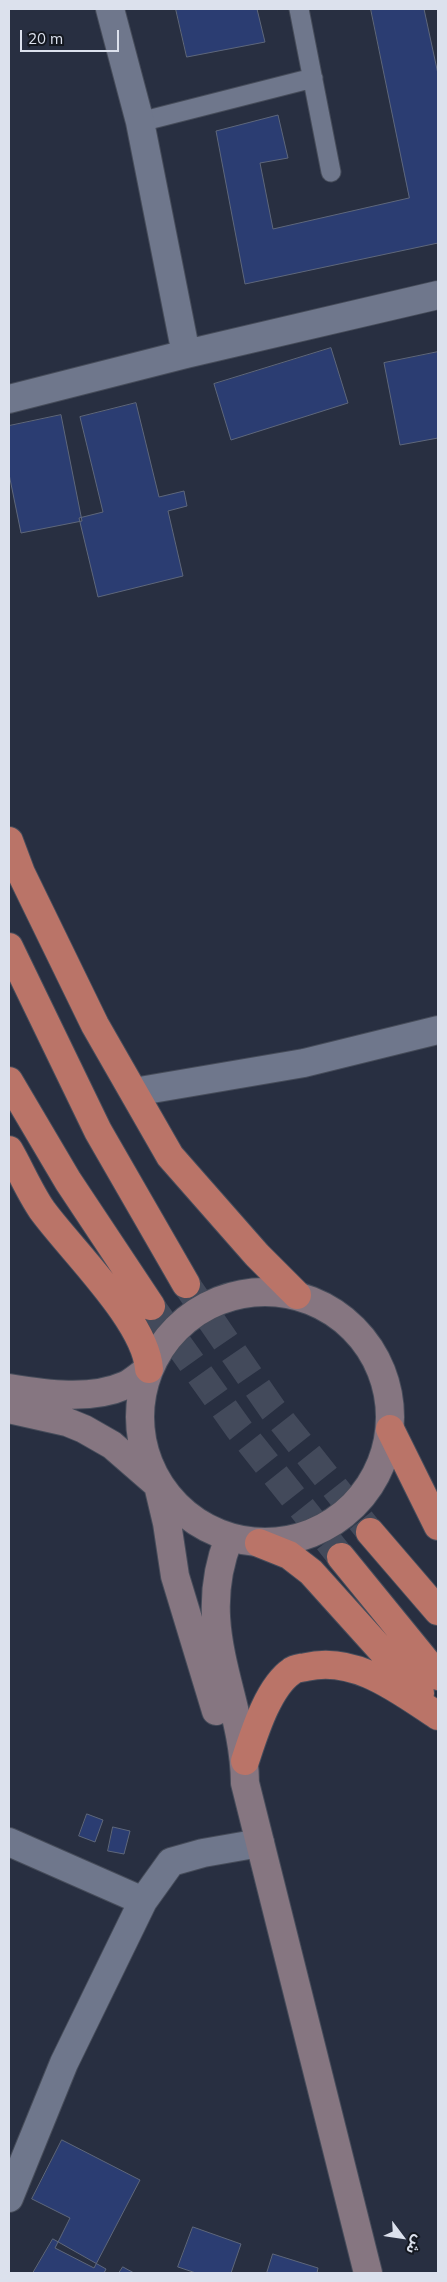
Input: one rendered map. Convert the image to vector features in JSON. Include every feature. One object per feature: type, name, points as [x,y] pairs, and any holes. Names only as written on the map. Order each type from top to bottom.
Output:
[{"type":"highway","points":[[9,842],[21,873],[95,1025],[170,1156],[258,1255],[297,1295]]},
{"type":"highway","points":[[9,947],[98,1131],[186,1284]]},
{"type":"highway","points":[[9,1081],[68,1181],[151,1306]]},
{"type":"highway","points":[[9,1150],[42,1209],[113,1296],[145,1348],[148,1369]]},
{"type":"highway","points":[[390,1429],[438,1526]]},
{"type":"highway","points":[[370,1532],[438,1612]]},
{"type":"highway","points":[[258,1543],[288,1555],[311,1572],[438,1714]]},
{"type":"highway","points":[[341,1557],[438,1676]]},
{"type":"highway","points":[[245,1772],[255,1731],[276,1686],[292,1670],[317,1664],[346,1666],[387,1683],[438,1714]]},
{"type":"main road","points":[[9,1409],[67,1422],[84,1429],[112,1445],[158,1485],[177,1508],[201,1526],[229,1538],[258,1543],[298,1538],[320,1530],[347,1512],[368,1489],[383,1460],[390,1429],[389,1394],[377,1360],[357,1331],[330,1309],[297,1295],[267,1291],[237,1294],[209,1304],[184,1321],[163,1343],[148,1369],[140,1398],[139,1428],[145,1458],[158,1485],[175,1576],[214,1703],[227,1757],[245,1772]]},
{"type":"main road","points":[[9,1388],[37,1392],[99,1393],[128,1384],[148,1369]]},
{"type":"main road","points":[[229,1538],[218,1574],[215,1612],[219,1651],[260,1843],[368,2273]]},
{"type":"street","points":[[110,9],[140,122],[186,354]]},
{"type":"street","points":[[9,399],[186,354],[438,294]]},
{"type":"street","points":[[134,1092],[304,1062],[438,1030]]},
{"type":"street","points":[[9,1842],[143,1901]]},
{"type":"street","points":[[9,2198],[64,2062],[143,1901],[171,1862],[202,1853],[260,1843]]},
{"type":"lane","points":[[299,9],[331,172]]},
{"type":"lane","points":[[140,122],[313,78]]},
{"type":"building","points":[[176,9],[257,9],[265,42],[187,57]]},
{"type":"building","points":[[371,9],[424,9],[438,74],[438,243],[245,284],[216,131],[278,115],[288,158],[260,163],[273,229],[409,198]]},
{"type":"building","points":[[331,348],[348,403],[231,440],[214,384]]},
{"type":"building","points":[[438,352],[438,438],[400,445],[384,363]]},
{"type":"building","points":[[136,403],[159,497],[184,491],[187,506],[168,511],[183,576],[98,597],[79,518],[103,512],[80,417]]},
{"type":"building","points":[[61,415],[82,521],[21,533],[9,474],[9,426]]},
{"type":"building","points":[[87,1814],[103,1820],[95,1842],[79,1836]]},
{"type":"building","points":[[113,1827],[130,1831],[124,1854],[108,1851]]},
{"type":"building","points":[[62,2140],[140,2180],[94,2268],[55,2248],[70,2218],[32,2199]]},
{"type":"building","points":[[193,2227],[241,2244],[231,2273],[196,2273],[178,2267]]},
{"type":"building","points":[[53,2239],[106,2269],[104,2273],[33,2273]]},
{"type":"building","points":[[273,2254],[318,2268],[317,2273],[267,2273]]},
{"type":"building","points":[[123,2267],[134,2273],[119,2273]]},
{"type":"tunnel","points":[[186,1284],[273,1410],[370,1532]]},
{"type":"tunnel","points":[[151,1306],[239,1429],[341,1557]]}]
